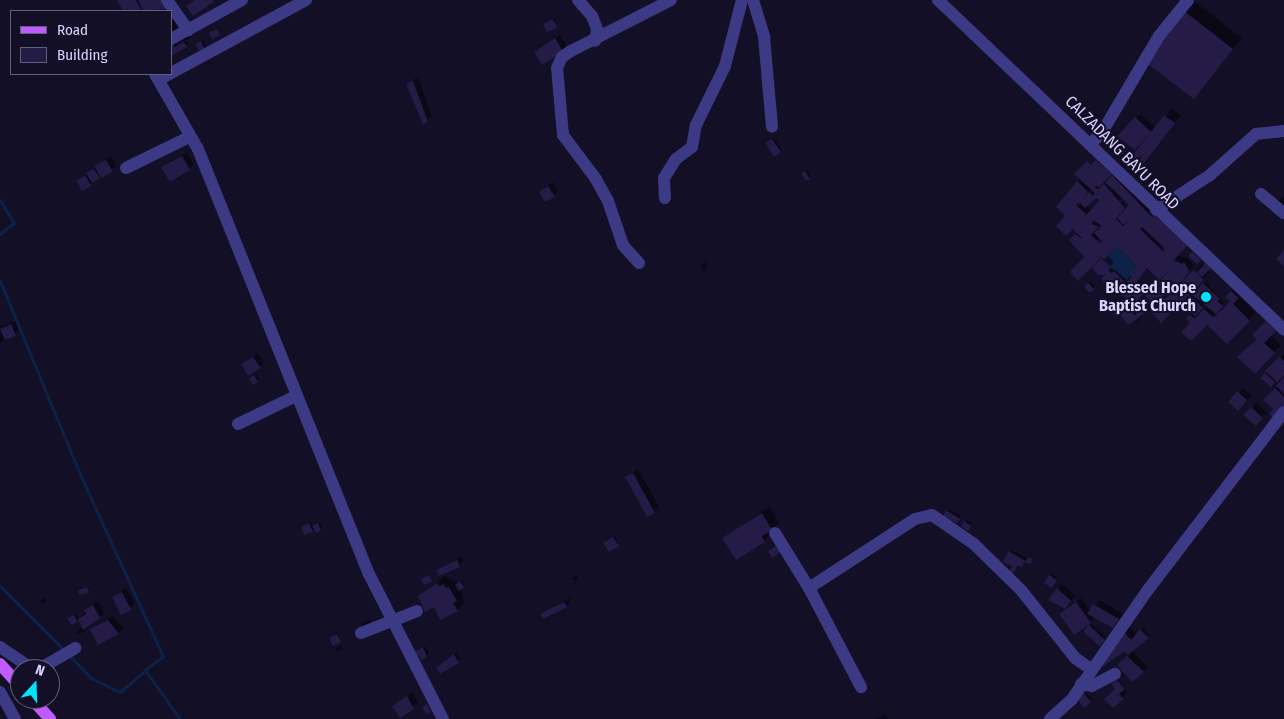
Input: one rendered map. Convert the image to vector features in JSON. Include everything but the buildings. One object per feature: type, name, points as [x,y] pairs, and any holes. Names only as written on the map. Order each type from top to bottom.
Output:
[{"type":"main road","points":[[0,664],[10,675]]},
{"type":"main road","points":[[41,709],[50,719]]},
{"type":"street","points":[[167,0],[188,30]]},
{"type":"street","points":[[172,38],[242,0]]},
{"type":"street","points":[[172,69],[306,0]]},
{"type":"street","points":[[578,0],[592,16],[597,29],[595,41]]},
{"type":"street","points":[[639,263],[623,245],[608,201],[596,179],[563,135],[557,68],[562,57],[671,0]]},
{"type":"street","points":[[665,198],[664,178],[676,159],[692,147],[696,125],[725,66],[742,0]]},
{"type":"street","points":[[754,0],[764,37],[772,127]]},
{"type":"street","name":"CALZADANG BAYU ROAD","points":[[938,0],[1091,143],[1156,210],[1284,330]]},
{"type":"street","points":[[1091,143],[1101,134],[1159,36],[1188,0]]},
{"type":"street","points":[[158,76],[189,137],[198,149],[296,396],[392,624],[443,719]]},
{"type":"street","points":[[1156,210],[1194,187],[1256,134],[1284,131]]},
{"type":"street","points":[[126,168],[189,137]]},
{"type":"street","points":[[1261,194],[1284,213]]},
{"type":"street","points":[[238,424],[296,396]]},
{"type":"street","points":[[1050,719],[1064,715],[1091,669],[1284,412]]},
{"type":"street","points":[[809,588],[916,518],[932,515],[950,525],[981,551],[1021,590],[1075,658],[1091,669]]},
{"type":"street","points":[[775,533],[809,588],[861,687]]},
{"type":"street","points":[[361,633],[392,624],[417,611]]},
{"type":"street","points":[[0,648],[27,665],[46,665],[68,652]]},
{"type":"street","points":[[1082,684],[1092,686],[1115,674]]},
{"type":"street","points":[[0,692],[15,719]]},
{"type":"water","points":[[1116,247],[1136,266],[1126,282],[1104,260]]},
{"type":"waterway","points":[[0,200],[14,223],[0,234]]},
{"type":"waterway","points":[[0,281],[79,472],[163,656],[145,670]]},
{"type":"waterway","points":[[0,586],[65,651]]},
{"type":"waterway","points":[[69,655],[91,678],[120,692],[145,670],[180,719]]},
{"type":"place","name":"Blessed Hope Baptist Church","points":[[1206,297]]}]
